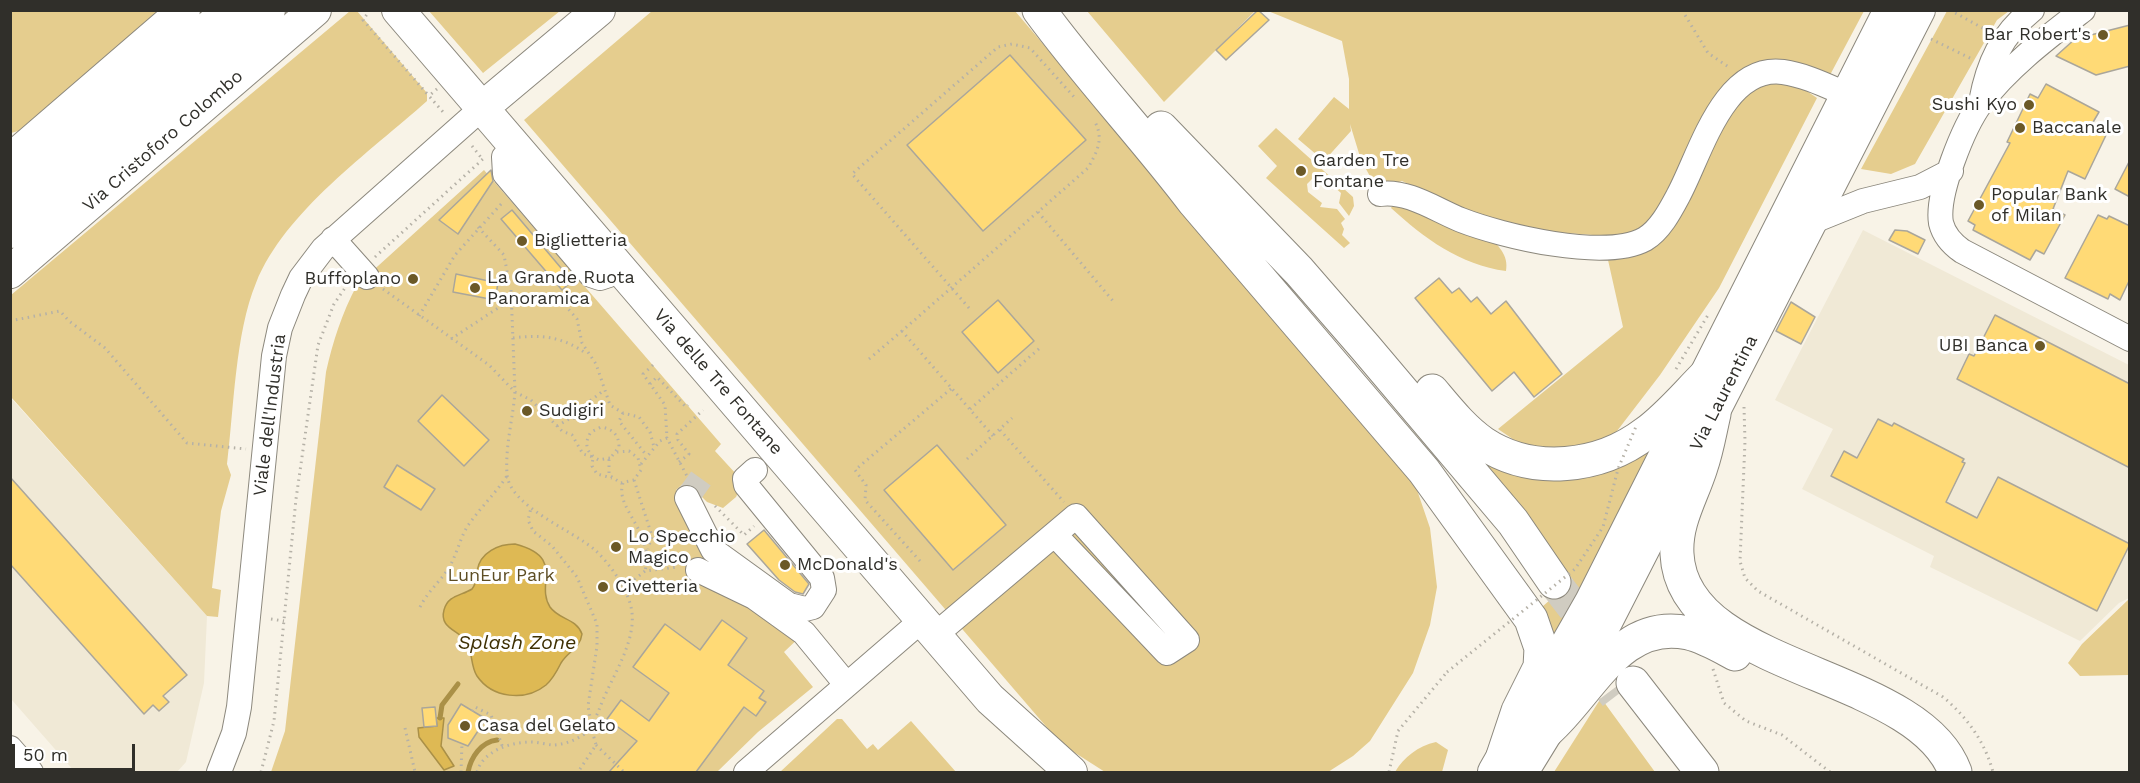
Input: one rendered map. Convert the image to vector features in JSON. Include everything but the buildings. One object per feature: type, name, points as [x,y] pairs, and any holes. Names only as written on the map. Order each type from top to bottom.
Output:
[{"type":"highway","points":[[1039,10],[1099,88],[1162,159],[1194,202],[1432,480],[1531,619],[1541,648],[1540,667],[1518,711],[1506,767]]},
{"type":"highway","points":[[1065,10],[1124,89],[1283,254],[1513,522],[1547,589],[1330,334],[1189,183],[1162,159]]},
{"type":"highway","points":[[1160,127],[1269,214],[1303,246],[1459,423],[1479,440],[1501,452],[1523,460],[1547,464],[1581,462],[1604,456],[1646,433],[1720,374]]},
{"type":"highway","points":[[1714,414],[1701,466],[1684,511],[1678,536],[1679,568],[1692,598],[1714,620],[1742,639],[1917,723],[1943,748],[1955,772]]},
{"type":"highway","points":[[1548,730],[1572,707],[1604,666],[1629,643],[1649,635],[1670,631],[1688,633],[1709,641],[1900,737],[1921,753],[1933,772]]},
{"type":"highway","points":[[1674,772],[1624,690],[1702,772]]},
{"type":"main road","points":[[10,160],[184,10]]},
{"type":"main road","name":"Via Cristoforo Colombo","points":[[194,57],[229,10]]},
{"type":"main road","name":"Via Cristoforo Colombo","points":[[10,232],[104,136],[194,57],[269,10]]},
{"type":"main road","name":"Via Cristoforo Colombo","points":[[10,272],[315,10]]},
{"type":"main road","name":"Via delle Tre Fontane","points":[[398,10],[482,108],[502,150],[614,271],[990,699],[1062,770]]},
{"type":"main road","name":"Viale dell'Industria","points":[[482,108],[599,10]]},
{"type":"main road","name":"Via Laurentina","points":[[1506,767],[1548,730],[1714,414],[1720,374],[1848,95],[1890,10]]},
{"type":"main road","name":"Via Laurentina","points":[[1506,767],[1581,621],[1720,374],[1811,222],[1923,24]]},
{"type":"main road","points":[[147,42],[194,57],[205,105]]},
{"type":"main road","points":[[95,89],[104,136],[153,149]]},
{"type":"main road","points":[[10,142],[57,121]]},
{"type":"main road","name":"Via Cristoforo Colombo","points":[[10,198],[104,136]]},
{"type":"street","points":[[1982,102],[1989,68],[2003,39],[2032,10]]},
{"type":"street","points":[[2083,10],[2030,53],[1982,102],[1966,130],[1940,210],[1942,224],[1951,243],[1962,252],[2130,339]]},
{"type":"street","points":[[1380,194],[1402,195],[1474,225],[1526,239],[1592,246],[1637,242],[1646,238],[1663,221],[1685,184],[1721,107],[1736,90],[1750,80],[1765,73],[1783,72],[1848,95]]},
{"type":"street","name":"Viale dell'Industria","points":[[219,772],[234,733],[239,707],[276,343],[286,310],[301,278],[333,239],[482,108]]},
{"type":"street","points":[[1811,222],[1863,201],[1920,187],[1951,171]]},
{"type":"street","points":[[333,239],[364,273]]},
{"type":"street","points":[[590,292],[614,271]]},
{"type":"street","points":[[690,491],[713,550],[789,605],[805,609],[813,607],[824,590],[822,578],[746,485],[745,479],[755,470]]},
{"type":"street","points":[[746,772],[846,684],[929,628],[1076,516],[1187,640],[1167,653],[1054,535]]},
{"type":"street","points":[[698,570],[754,597],[804,633],[846,684]]},
{"type":"street","points":[[10,748],[31,772]]},
{"type":"path","points":[[370,10],[363,20],[444,113]]},
{"type":"path","points":[[1682,10],[1708,53],[1718,63],[1750,80]]},
{"type":"path","points":[[1950,10],[2003,39]]},
{"type":"path","points":[[1923,24],[1989,68]]},
{"type":"path","points":[[969,308],[852,174],[998,47],[1012,44],[1030,48],[1078,102]]},
{"type":"path","points":[[429,96],[443,84]]},
{"type":"path","points":[[869,359],[1088,168],[1096,153],[1101,133],[1094,120]]},
{"type":"path","points":[[472,146],[483,159]]},
{"type":"path","points":[[261,772],[274,721],[296,499],[318,345],[334,304],[351,278],[364,273],[483,159],[502,150]]},
{"type":"path","points":[[419,316],[455,255],[478,227],[508,198]]},
{"type":"path","points":[[1038,212],[1113,301]]},
{"type":"path","points":[[478,227],[504,255],[509,282]]},
{"type":"path","points":[[364,273],[419,316],[489,365],[515,392],[531,400],[557,426],[573,435],[583,454],[599,460],[610,458],[623,450],[634,453],[640,464]]},
{"type":"path","points":[[420,607],[426,594],[449,567],[466,530],[480,508],[493,497],[507,476],[515,392],[511,290]]},
{"type":"path","points":[[451,339],[501,306],[547,298],[564,304],[577,319],[582,344],[596,364],[603,391],[609,396],[610,405],[622,413],[639,417],[650,432],[654,447]]},
{"type":"path","points":[[10,321],[60,310],[69,321],[105,348],[187,443],[227,447]]},
{"type":"path","points":[[902,331],[993,436]]},
{"type":"path","points":[[513,338],[532,336],[561,339],[588,355]]},
{"type":"path","points":[[970,409],[1041,347]]},
{"type":"path","points":[[653,365],[643,374],[665,405],[667,438],[690,491]]},
{"type":"path","points":[[1720,374],[1742,395],[1745,422],[1740,561],[1745,578],[1758,591],[1943,697],[1964,717],[1975,732],[1993,772]]},
{"type":"path","points":[[650,384],[657,377],[686,407],[688,405]]},
{"type":"path","points":[[920,561],[865,500],[866,485],[855,470],[952,388]]},
{"type":"path","points":[[557,426],[569,419],[586,417],[590,401],[603,391]]},
{"type":"path","points":[[679,462],[689,454],[678,440],[677,434],[703,410]]},
{"type":"path","points":[[622,413],[619,421],[647,456]]},
{"type":"path","points":[[967,459],[1012,418]]},
{"type":"path","points":[[1389,772],[1398,730],[1447,672],[1575,569],[1603,527],[1618,469],[1637,424]]},
{"type":"path","points":[[617,452],[619,441],[613,430],[601,427],[587,437],[586,444],[593,457],[592,466],[597,474],[622,483],[634,480],[638,476],[640,464],[660,441],[667,438]]},
{"type":"path","points":[[1000,430],[1076,516]]},
{"type":"path","points":[[610,458],[608,467],[612,478]]},
{"type":"path","points":[[477,772],[489,754],[502,746],[530,742],[554,745],[583,736],[592,728],[608,685],[628,644],[632,625],[631,606],[625,588],[595,550],[531,508],[518,496],[507,476]]},
{"type":"path","points":[[634,480],[652,536],[645,571]]},
{"type":"path","points":[[622,483],[621,497],[641,530],[648,549]]},
{"type":"path","points":[[712,504],[744,535],[757,523]]},
{"type":"path","points":[[531,508],[528,520],[532,531],[552,546],[578,578],[597,624],[597,646],[588,706],[592,728],[596,745],[624,772]]},
{"type":"path","points":[[625,588],[645,571],[675,567],[698,570]]},
{"type":"path","points":[[272,620],[284,621]]},
{"type":"path","points":[[1709,641],[1712,664],[1724,703],[1746,721],[1782,735],[1830,772]]},
{"type":"path","points":[[472,711],[475,707],[491,715],[502,746]]},
{"type":"path","points":[[482,727],[494,722]]},
{"type":"path","points":[[405,728],[415,772]]},
{"type":"path","points":[[461,771],[462,743]]},
{"type":"path","points":[[578,772],[596,745]]},
{"type":"shaded area","points":[[1863,230],[2129,365],[2129,598],[2119,603],[2080,641],[1930,567],[1934,556],[1802,489],[1833,429],[1775,400]]},
{"type":"shaded area","points":[[10,397],[207,616],[204,683],[186,762],[177,772],[75,772],[11,699]]},
{"type":"green space","points":[[11,11],[170,11],[36,126],[11,133]]},
{"type":"green space","points":[[350,11],[357,11],[427,93],[427,101],[355,162],[308,207],[269,257],[256,283],[244,325],[236,372],[227,464],[231,475],[221,511],[212,588],[221,590],[218,617],[207,616],[11,397],[11,295]]},
{"type":"green space","points":[[429,11],[560,11],[483,73]]},
{"type":"green space","points":[[652,11],[1015,11],[1399,462],[1416,487],[1430,528],[1437,587],[1430,625],[1413,673],[1370,741],[1353,756],[1328,772],[1105,772],[1069,749],[1050,731],[524,120]]},
{"type":"green space","points":[[1087,11],[1255,11],[1164,102]]},
{"type":"green space","points":[[1268,11],[1864,11],[1830,75],[1761,66],[1651,226],[1620,237],[1539,231],[1484,221],[1402,181],[1377,189],[1361,160],[1350,124],[1351,131],[1324,161],[1298,139],[1334,97],[1349,109],[1349,79],[1342,41]]},
{"type":"green space","points":[[1947,11],[2009,11],[1997,20],[1915,164],[1891,174],[1861,169]]},
{"type":"green space","points":[[1779,82],[1801,87],[1817,98],[1719,288],[1660,375],[1617,431],[1596,447],[1550,450],[1520,444],[1498,429],[1623,327],[1608,260],[1657,243],[1704,170],[1724,110],[1761,83]]},
{"type":"green space","points":[[1276,128],[1353,197],[1354,206],[1349,216],[1339,203],[1341,193],[1324,178],[1314,177],[1307,184],[1308,192],[1322,203],[1320,207],[1337,209],[1345,219],[1341,223],[1344,229],[1342,235],[1350,243],[1344,248],[1266,178],[1277,166],[1258,146]]},
{"type":"green space","name":"LunEur Park","points":[[484,170],[721,444],[715,451],[737,475],[741,486],[736,497],[723,508],[707,502],[686,481],[676,490],[705,553],[804,633],[784,652],[813,687],[758,732],[717,772],[271,772],[285,731],[326,372],[338,327],[357,285]]},
{"type":"green space","points":[[1395,201],[1487,235],[1504,255],[1506,271],[1473,263],[1430,240],[1391,208]]},
{"type":"green space","points":[[1654,449],[1547,661],[1535,613],[1573,580],[1470,454],[1595,474]]},
{"type":"green space","points":[[2129,599],[2129,675],[2080,676],[2068,663],[2082,644]]},
{"type":"green space","points":[[1601,698],[1655,772],[1554,772]]},
{"type":"green space","points":[[837,719],[842,719],[867,749],[873,744],[878,750],[911,721],[956,772],[780,772]]},
{"type":"green space","points":[[1436,742],[1448,750],[1442,772],[1395,772],[1412,753]]},
{"type":"water","name":"Splash Zone","points":[[515,544],[531,549],[540,556],[545,564],[546,598],[550,607],[576,625],[582,634],[579,643],[564,659],[546,685],[528,694],[509,695],[491,689],[477,676],[466,641],[447,625],[443,616],[449,601],[474,587],[479,564],[486,554],[491,550]]},
{"type":"water","points":[[436,718],[444,718],[441,746],[454,766],[444,770],[419,737],[418,728],[437,726]]},
{"type":"waterway","points":[[440,718],[442,705],[458,684]]},
{"type":"waterway","points":[[468,772],[478,751],[491,741],[497,740]]},
{"type":"tunnel","points":[[687,498],[702,477]]},
{"type":"tunnel","points":[[1554,582],[1598,639]]},
{"type":"tunnel","points":[[1582,651],[1616,696]]},
{"type":"place","name":"Bar Robert's","points":[[2103,35]]},
{"type":"place","name":"Sushi Kyo","points":[[2029,105]]},
{"type":"place","name":"Baccanale","points":[[2020,128]]},
{"type":"place","name":"Garden Tre Fontane","points":[[1301,171]]},
{"type":"place","name":"Popular Bank of Milan","points":[[1979,205]]},
{"type":"place","name":"Biglietteria","points":[[522,241]]},
{"type":"place","name":"Buffoplano","points":[[413,279]]},
{"type":"place","name":"La Grande Ruota Panoramica","points":[[475,288]]},
{"type":"place","name":"UBI Banca","points":[[2040,346]]},
{"type":"place","name":"Sudigiri","points":[[527,411]]},
{"type":"place","name":"Lo Specchio Magico","points":[[616,547]]},
{"type":"place","name":"McDonald's","points":[[785,565]]},
{"type":"place","name":"Civetteria","points":[[603,587]]},
{"type":"place","name":"Casa del Gelato","points":[[465,726]]}]
